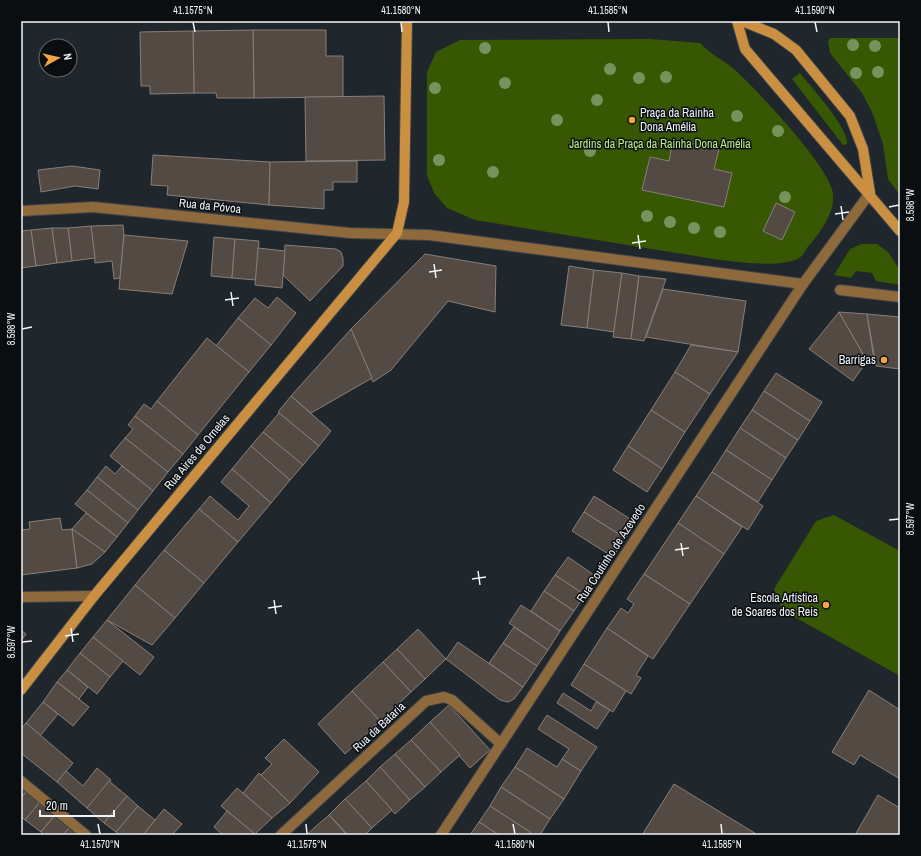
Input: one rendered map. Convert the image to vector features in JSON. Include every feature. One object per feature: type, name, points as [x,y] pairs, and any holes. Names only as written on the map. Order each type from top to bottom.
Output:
[{"type":"street","points":[[407,21],[404,202],[397,233],[453,238],[803,284],[870,193],[863,149],[850,116],[796,50],[774,34],[742,21]]},
{"type":"street","points":[[737,21],[745,49],[870,193],[900,231]]},
{"type":"street","name":"Rua da Póvoa","points":[[21,211],[93,207],[350,233],[397,233]]},
{"type":"street","name":"Rua Aires de Ornelas","points":[[21,690],[94,596],[397,233]]},
{"type":"street","name":"Rua Coutinho de Azevedo","points":[[441,835],[803,284]]},
{"type":"street","points":[[840,290],[900,297]]},
{"type":"street","points":[[21,597],[94,596]]},
{"type":"street","name":"Rua da Bataria","points":[[281,835],[426,701],[435,697],[444,697],[452,700],[501,744]]},
{"type":"street","points":[[21,782],[86,835]]},
{"type":"green space","points":[[830,38],[900,38],[900,195],[888,179],[883,144],[872,112],[862,93],[830,53],[828,42]]},
{"type":"green space","name":"Jardins da Praça da Rainha Dona Amélia","points":[[650,39],[700,43],[734,69],[744,79],[788,126],[816,161],[826,176],[832,189],[832,205],[827,221],[800,257],[786,262],[771,264],[720,260],[475,220],[447,208],[434,193],[427,175],[427,72],[436,52],[460,40]]},
{"type":"green space","points":[[800,73],[836,118],[846,137],[847,144],[843,145],[792,79]]},
{"type":"green space","points":[[861,244],[877,244],[888,252],[900,270],[900,285],[876,281],[872,273],[856,271],[851,278],[834,275],[850,249]]},
{"type":"green space","points":[[834,515],[900,551],[900,676],[782,610],[774,589],[816,521]]},
{"type":"building","points":[[253,30],[326,30],[326,56],[343,56],[343,97],[254,98]]},
{"type":"building","points":[[253,30],[254,98],[217,98],[216,93],[194,93],[193,31]]},
{"type":"building","points":[[193,31],[194,93],[150,94],[150,86],[141,86],[140,32]]},
{"type":"building","points":[[384,96],[385,160],[306,161],[305,97]]},
{"type":"building","points":[[673,139],[719,149],[714,169],[732,173],[724,207],[642,190],[650,157],[669,161]]},
{"type":"building","points":[[153,155],[270,162],[269,205],[167,195],[168,186],[151,185]]},
{"type":"building","points":[[357,161],[357,182],[333,182],[333,190],[324,190],[324,209],[269,205],[270,162]]},
{"type":"building","points":[[72,166],[100,170],[98,189],[75,186],[41,192],[38,170]]},
{"type":"building","points":[[776,203],[795,212],[782,240],[763,231]]},
{"type":"building","points":[[123,225],[124,235],[120,278],[114,279],[112,261],[95,263],[91,226]]},
{"type":"building","points":[[91,226],[95,258],[72,261],[68,228]]},
{"type":"building","points":[[52,228],[57,263],[36,266],[31,230]]},
{"type":"building","points":[[52,228],[68,228],[72,261],[57,263]]},
{"type":"building","points":[[31,230],[36,266],[21,268],[21,231]]},
{"type":"building","points":[[124,235],[188,241],[172,294],[119,289]]},
{"type":"building","points":[[214,237],[235,239],[232,278],[211,276]]},
{"type":"building","points":[[235,239],[259,241],[256,280],[232,278]]},
{"type":"building","points":[[285,245],[336,249],[341,252],[343,266],[310,301],[283,275]]},
{"type":"building","points":[[258,248],[285,251],[282,288],[255,285]]},
{"type":"building","points":[[425,254],[496,266],[495,312],[448,301],[391,370],[373,382],[351,329]]},
{"type":"building","points":[[569,266],[594,270],[587,328],[561,325]]},
{"type":"building","points":[[594,270],[622,273],[614,332],[587,328]]},
{"type":"building","points":[[622,273],[639,276],[631,339],[613,337]]},
{"type":"building","points":[[639,276],[666,279],[644,341],[631,339]]},
{"type":"building","points":[[663,289],[746,301],[738,352],[646,337]]},
{"type":"building","points":[[277,297],[296,313],[271,345],[238,318],[255,298],[268,308]]},
{"type":"building","points":[[839,312],[867,361],[853,381],[809,349]]},
{"type":"building","points":[[839,312],[867,314],[874,360],[867,361]]},
{"type":"building","points":[[867,314],[900,317],[900,369],[876,366]]},
{"type":"building","points":[[238,318],[271,345],[249,372],[216,346]]},
{"type":"building","points":[[351,329],[372,378],[311,413],[291,396]]},
{"type":"building","points":[[207,338],[249,372],[198,435],[157,401]]},
{"type":"building","points":[[691,345],[738,352],[710,394],[675,372]]},
{"type":"building","points":[[675,372],[710,394],[685,432],[651,410]]},
{"type":"building","points":[[776,373],[822,402],[810,421],[764,391]]},
{"type":"building","points":[[764,391],[810,421],[798,440],[752,410]]},
{"type":"building","points":[[291,396],[331,431],[319,446],[278,412]]},
{"type":"building","points":[[157,401],[198,435],[183,454],[135,416],[144,404],[151,409]]},
{"type":"building","points":[[651,410],[685,432],[662,469],[628,446]]},
{"type":"building","points":[[752,410],[798,440],[786,458],[740,428]]},
{"type":"building","points":[[279,413],[319,446],[303,465],[263,432]]},
{"type":"building","points":[[135,416],[183,454],[168,472],[125,438],[133,429],[128,425]]},
{"type":"building","points":[[740,428],[786,458],[772,480],[726,450]]},
{"type":"building","points":[[263,432],[303,465],[290,480],[251,446]]},
{"type":"building","points":[[125,438],[168,472],[153,491],[110,456]]},
{"type":"building","points":[[251,446],[290,480],[271,503],[232,469]]},
{"type":"building","points":[[628,446],[662,469],[647,492],[613,470]]},
{"type":"building","points":[[726,450],[772,480],[758,502],[712,472]]},
{"type":"building","points":[[106,466],[115,474],[122,466],[153,491],[138,510],[97,477]]},
{"type":"building","points":[[232,469],[271,503],[238,542],[199,509],[210,496],[238,520],[249,506],[221,482]]},
{"type":"building","points":[[712,472],[763,506],[748,530],[696,496]]},
{"type":"building","points":[[97,477],[138,510],[128,523],[87,490]]},
{"type":"building","points":[[87,490],[128,523],[117,537],[75,504]]},
{"type":"building","points":[[594,496],[635,522],[625,538],[584,512]]},
{"type":"building","points":[[696,496],[742,527],[724,554],[678,523]]},
{"type":"building","points":[[199,509],[238,542],[204,583],[164,550]]},
{"type":"building","points":[[584,512],[625,538],[613,557],[572,531]]},
{"type":"building","points":[[86,513],[117,537],[105,552],[72,529]]},
{"type":"building","points":[[60,518],[62,530],[72,529],[77,568],[21,575],[21,530],[30,529],[29,522]]},
{"type":"building","points":[[678,523],[724,554],[690,604],[644,574]]},
{"type":"building","points":[[72,529],[105,552],[92,564],[77,568]]},
{"type":"building","points":[[164,550],[204,583],[175,618],[135,585]]},
{"type":"building","points":[[568,557],[597,577],[585,595],[555,575]]},
{"type":"building","points":[[644,574],[690,604],[653,659],[607,628],[621,608],[628,613],[634,604],[627,599]]},
{"type":"building","points":[[555,575],[585,595],[574,611],[544,591]]},
{"type":"building","points":[[135,585],[175,618],[152,645],[107,620]]},
{"type":"building","points":[[544,591],[574,611],[560,631],[531,611]]},
{"type":"building","points":[[521,605],[560,631],[548,650],[509,623]]},
{"type":"building","points":[[107,620],[154,657],[140,675],[93,637]]},
{"type":"building","points":[[514,627],[548,650],[537,666],[503,643]]},
{"type":"building","points":[[607,628],[648,656],[636,675],[641,678],[631,694],[584,664]]},
{"type":"building","points":[[418,629],[446,659],[425,679],[397,649]]},
{"type":"building","points":[[21,630],[26,634],[21,641]]},
{"type":"building","points":[[93,637],[123,661],[110,677],[80,653]]},
{"type":"building","points":[[458,642],[523,687],[514,699],[508,702],[500,700],[446,659]]},
{"type":"building","points":[[503,643],[537,666],[523,687],[489,663]]},
{"type":"building","points":[[397,649],[425,679],[411,692],[383,662]]},
{"type":"building","points":[[80,653],[110,677],[97,694],[67,670]]},
{"type":"building","points":[[383,662],[411,692],[380,721],[352,691]]},
{"type":"building","points":[[584,664],[626,691],[613,712],[571,685]]},
{"type":"building","points":[[67,670],[88,687],[79,699],[57,682]]},
{"type":"building","points":[[57,682],[89,707],[73,726],[43,702]]},
{"type":"building","points":[[869,690],[900,710],[900,779],[860,755],[854,765],[832,752]]},
{"type":"building","points":[[352,691],[380,721],[345,754],[318,724]]},
{"type":"building","points":[[563,693],[591,711],[596,702],[610,710],[597,729],[557,703]]},
{"type":"building","points":[[43,702],[58,714],[40,736],[26,723]]},
{"type":"building","points":[[449,705],[490,750],[470,768],[430,722]]},
{"type":"building","points":[[547,715],[597,747],[581,771],[562,759],[569,749],[538,729]]},
{"type":"building","points":[[430,722],[460,755],[441,772],[411,740]]},
{"type":"building","points":[[26,723],[73,763],[57,782],[21,753],[21,729]]},
{"type":"building","points":[[284,739],[319,772],[290,803],[261,775],[272,764],[265,758]]},
{"type":"building","points":[[411,740],[441,772],[425,787],[395,754]]},
{"type":"building","points":[[527,748],[557,767],[562,759],[581,771],[564,799],[515,767]]},
{"type":"building","points":[[395,754],[425,787],[410,800],[380,767]]},
{"type":"building","points":[[380,767],[410,800],[395,814],[366,781]]},
{"type":"building","points":[[515,767],[564,799],[550,819],[501,787]]},
{"type":"building","points":[[97,768],[111,780],[87,808],[57,782],[66,771],[83,786]]},
{"type":"building","points":[[259,773],[290,803],[272,818],[243,793]]},
{"type":"building","points":[[109,781],[127,796],[104,823],[87,808]]},
{"type":"building","points":[[366,781],[392,810],[372,828],[345,799]]},
{"type":"building","points":[[674,784],[758,835],[642,835]]},
{"type":"building","points":[[21,786],[27,791],[21,798]]},
{"type":"building","points":[[501,787],[550,819],[540,835],[534,835],[490,806]]},
{"type":"building","points":[[237,788],[272,818],[255,834],[221,806]]},
{"type":"building","points":[[27,791],[40,802],[25,820],[21,816],[21,798]]},
{"type":"building","points":[[878,795],[900,808],[900,835],[855,835]]},
{"type":"building","points":[[127,796],[138,806],[116,832],[104,823]]},
{"type":"building","points":[[345,799],[372,828],[365,835],[348,835],[329,815]]},
{"type":"building","points":[[40,802],[55,815],[41,832],[25,820]]},
{"type":"building","points":[[138,806],[155,820],[143,835],[119,835],[116,832]]},
{"type":"building","points":[[490,806],[530,832],[528,835],[499,835],[479,822]]},
{"type":"building","points":[[164,809],[182,824],[172,835],[143,835]]},
{"type":"building","points":[[227,811],[255,834],[223,835],[214,827]]},
{"type":"building","points":[[55,815],[70,827],[63,835],[44,835],[41,832]]},
{"type":"building","points":[[329,815],[347,835],[306,835]]},
{"type":"building","points":[[479,822],[499,835],[470,835]]},
{"type":"building","points":[[70,827],[80,835],[63,835]]},
{"type":"place","name":"Praça da Rainha Dona Amélia","points":[[632,120]]},
{"type":"place","name":"Barrigas","points":[[884,360]]},
{"type":"place","name":"Escola Artística de Soares dos Reis","points":[[826,605]]}]
